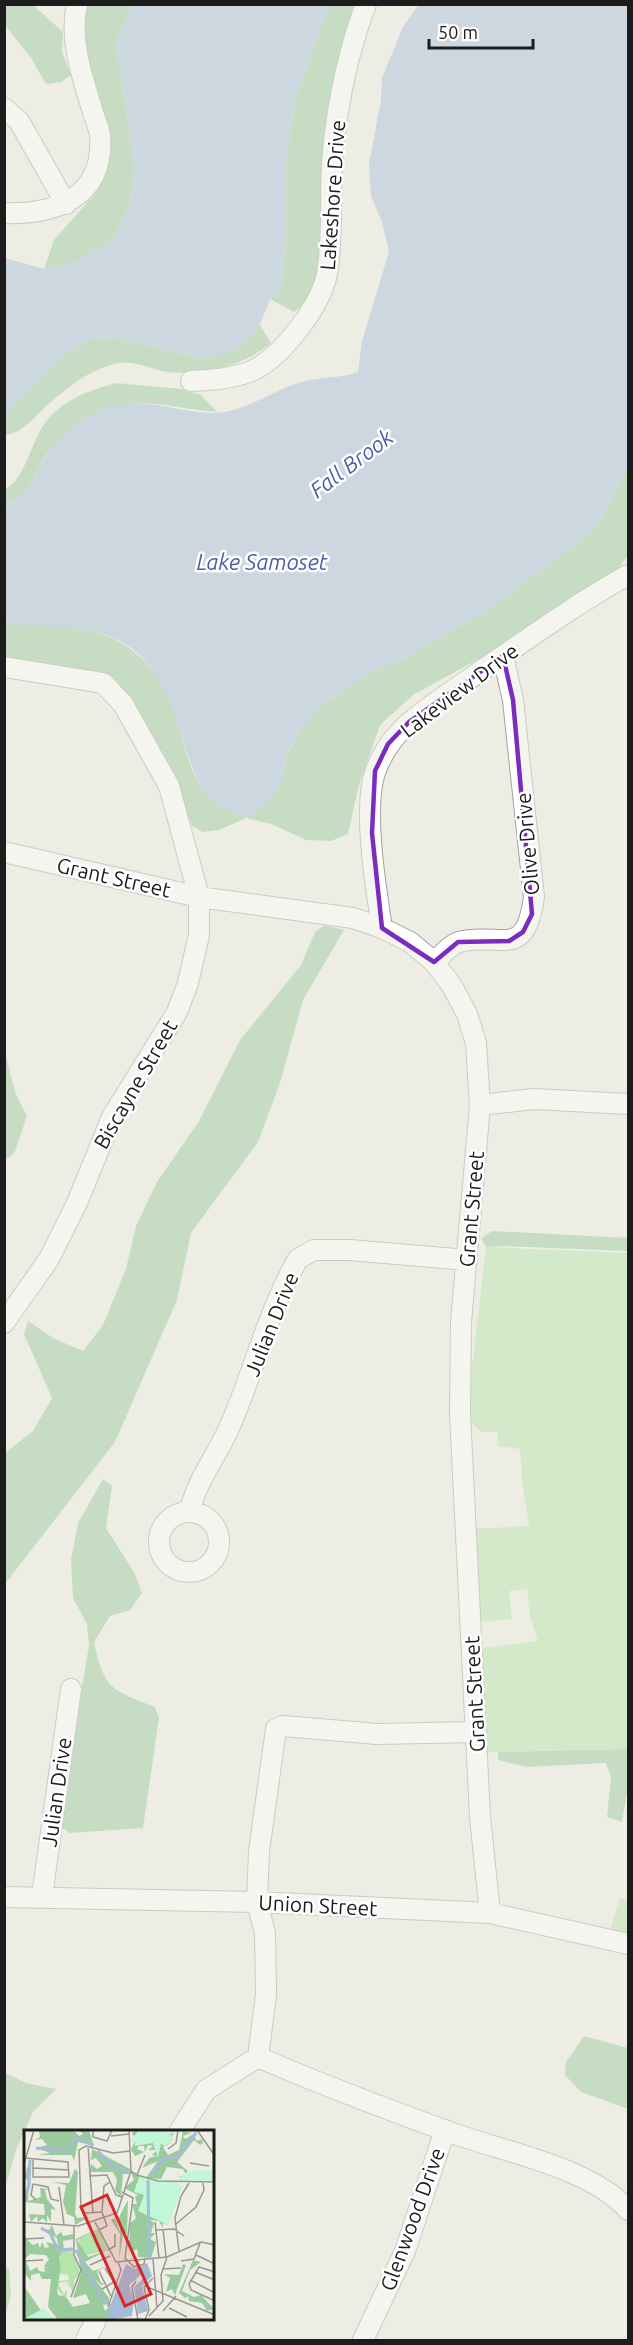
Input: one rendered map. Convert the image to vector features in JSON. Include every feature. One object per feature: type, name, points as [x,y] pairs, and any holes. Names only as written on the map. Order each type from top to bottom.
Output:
[{"type":"street","points":[[4,213],[36,212],[66,204],[82,192],[97,166],[100,135],[75,45],[77,4]]},
{"type":"street","name":"Lakeshore Drive","points":[[191,381],[222,380],[251,371],[276,353],[316,305],[327,277],[330,246],[330,184],[336,122],[348,61],[366,4]]},
{"type":"street","points":[[4,108],[19,121],[66,204]]},
{"type":"street","name":"Lakeview Drive","points":[[382,928],[371,802],[375,771],[388,744],[409,722],[503,656],[628,575]]},
{"type":"street","name":"Olive Drive","points":[[434,962],[458,942],[509,941],[523,932],[531,914],[534,897],[513,700],[503,656]]},
{"type":"street","name":"Biscayne Street","points":[[4,667],[103,683],[123,704],[169,786],[199,897],[199,935],[188,983],[177,1012],[112,1117],[77,1203],[49,1259],[4,1323]]},
{"type":"street","name":"Grant Street","points":[[4,852],[199,897],[353,918],[382,928],[410,942],[434,962],[452,987],[470,1024],[476,1044],[480,1105],[461,1322],[460,1414],[480,1817],[490,1913]]},
{"type":"street","points":[[480,1105],[534,1099],[628,1104]]},
{"type":"street","name":"Julian Drive","points":[[190,1512],[193,1496],[203,1473],[214,1459],[232,1423],[297,1259],[314,1250],[350,1250],[467,1260]]},
{"type":"street","name":"Julian Drive","points":[[42,1896],[71,1689]]},
{"type":"street","points":[[258,2056],[266,1974],[265,1933],[257,1902],[260,1851],[275,1732],[279,1726],[377,1734],[476,1732]]},
{"type":"street","name":"Union Street","points":[[4,1897],[257,1902],[490,1913],[628,1944]]},
{"type":"street","points":[[258,2056],[445,2130],[577,2175],[605,2188],[628,2210]]},
{"type":"street","points":[[180,2130],[206,2090],[258,2056]]},
{"type":"street","name":"Glenwood Drive","points":[[363,2340],[405,2251],[445,2130]]},
{"type":"street","points":[[86,2340],[95,2321]]},
{"type":"highlighted area","points":[[503,656],[513,700],[532,914],[523,932],[509,941],[458,942],[434,962],[382,928],[372,833],[375,771],[388,744],[409,722]]},
{"type":"green space","points":[[5,4],[33,5],[63,32],[62,52],[71,75],[61,82],[46,84],[31,58],[5,25]]},
{"type":"green space","points":[[84,5],[132,5],[116,43],[135,168],[130,202],[114,239],[78,261],[44,269],[54,240],[99,189],[111,151],[105,115],[83,51]]},
{"type":"green space","points":[[329,5],[358,5],[318,282],[304,305],[294,312],[270,299],[282,285],[286,231],[286,166],[294,103]]},
{"type":"green space","points":[[260,325],[271,343],[248,358],[209,371],[182,373],[162,371],[125,362],[109,365],[75,383],[25,427],[5,435],[6,414],[67,353],[90,339],[117,338],[204,359],[241,346]]},
{"type":"green space","points":[[116,383],[181,389],[201,395],[217,412],[140,403],[106,409],[88,418],[58,442],[47,454],[27,490],[5,505],[5,489],[18,477],[37,436],[48,419],[79,396]]},
{"type":"green space","points":[[628,467],[628,556],[610,578],[521,636],[413,695],[380,725],[358,788],[348,834],[331,841],[306,840],[271,824],[246,818],[219,830],[203,832],[192,826],[162,752],[129,700],[5,660],[4,622],[85,629],[108,636],[130,648],[149,666],[164,687],[194,772],[201,785],[223,807],[283,779],[286,756],[302,728],[320,707],[372,671],[402,660],[489,609],[588,535],[603,516]]},
{"type":"green space","points":[[325,925],[344,930],[303,1000],[280,1083],[258,1142],[191,1233],[177,1300],[115,1442],[5,1584],[5,1453],[33,1431],[52,1398],[24,1334],[28,1321],[53,1338],[83,1351],[103,1325],[126,1269],[136,1226],[157,1182],[199,1121],[240,1040],[301,965],[315,932]]},
{"type":"green space","points":[[4,1048],[15,1092],[27,1116],[14,1154],[5,1160]]},
{"type":"green space","points":[[492,1231],[628,1238],[628,1251],[486,1247],[481,1238]]},
{"type":"green space","points":[[486,1247],[628,1253],[628,1749],[485,1752],[482,1648],[538,1641],[530,1617],[527,1589],[509,1591],[512,1619],[479,1622],[472,1529],[529,1526],[522,1482],[520,1449],[498,1446],[497,1432],[482,1432],[470,1422],[467,1410]]},
{"type":"green space","points":[[103,1479],[112,1486],[106,1528],[135,1574],[142,1593],[130,1610],[110,1616],[94,1642],[106,1679],[119,1692],[155,1707],[159,1718],[143,1828],[70,1833],[59,1826],[89,1645],[87,1624],[73,1598],[71,1560],[78,1523]]},
{"type":"green space","points":[[628,1749],[628,1786],[622,1822],[607,1817],[611,1777],[606,1763],[527,1767],[498,1760],[498,1752]]},
{"type":"green space","points":[[620,1898],[628,1900],[628,1938],[609,1933]]},
{"type":"green space","points":[[584,2036],[628,2048],[628,2109],[581,2092],[565,2075],[566,2062]]},
{"type":"green space","points":[[5,2073],[26,2083],[56,2089],[33,2112],[16,2150],[5,2189]]},
{"type":"green space","points":[[5,2267],[9,2269],[11,2294],[5,2318]]},
{"type":"water","name":"Lake Samoset","points":[[419,4],[628,5],[628,467],[603,516],[588,535],[489,609],[402,660],[372,671],[320,707],[302,728],[286,755],[283,779],[272,799],[246,818],[217,804],[203,790],[161,683],[152,668],[140,655],[125,644],[96,632],[5,622],[5,505],[27,490],[47,455],[65,434],[95,412],[120,404],[136,403],[195,412],[224,412],[235,410],[305,381],[358,372],[362,341],[389,252],[382,222],[371,196],[369,164],[381,100],[382,78],[403,27]]},
{"type":"water","points":[[132,5],[329,5],[294,103],[286,166],[286,231],[282,285],[270,299],[260,325],[241,346],[224,355],[204,359],[117,338],[90,339],[67,353],[5,416],[5,258],[44,269],[78,261],[114,239],[130,202],[135,168],[116,43]]},
{"type":"water label","name":"Fall Brook","points":[[351,463]]}]
